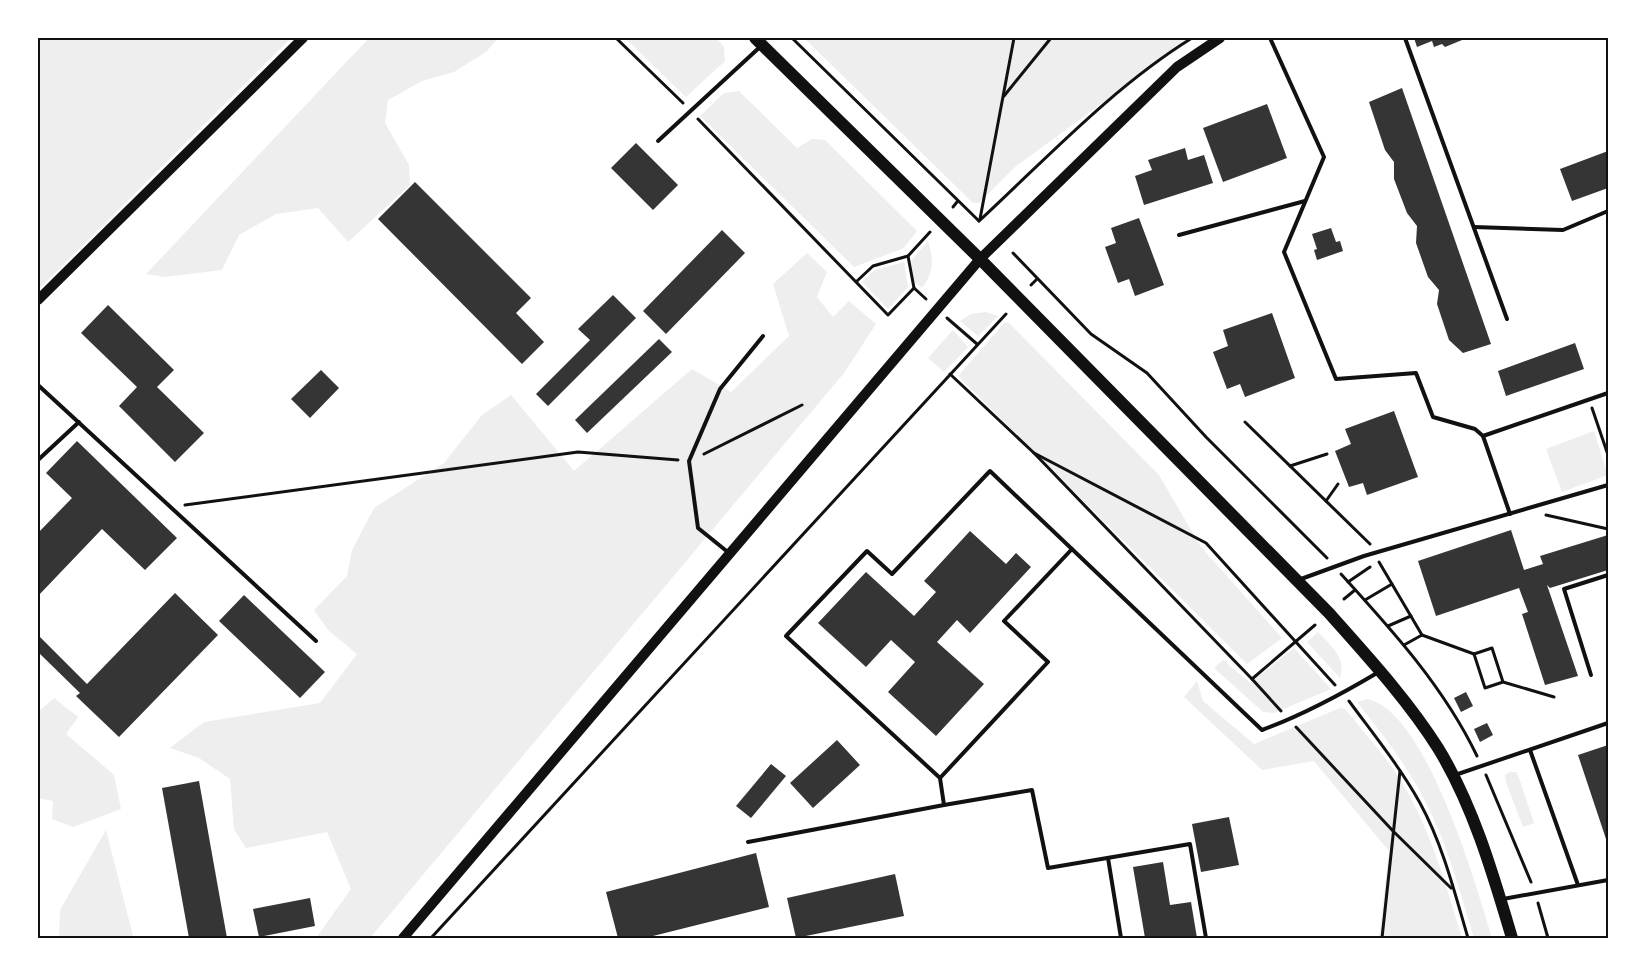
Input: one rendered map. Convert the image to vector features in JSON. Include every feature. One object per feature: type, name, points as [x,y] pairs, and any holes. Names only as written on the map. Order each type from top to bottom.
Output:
[{"type":"main road","points":[[759,41],[980,259],[1297,581],[1380,671],[1438,748],[1474,824],[1512,939]]},
{"type":"street","points":[[38,300],[303,38]]},
{"type":"street","points":[[403,939],[980,259],[1177,67],[1220,38]]},
{"type":"lane","points":[[1270,38],[1324,157],[1284,252],[1336,379],[1416,373],[1433,417],[1475,429],[1483,436],[1510,514]]},
{"type":"lane","points":[[1404,38],[1507,319]]},
{"type":"lane","points":[[658,141],[759,41]]},
{"type":"lane","points":[[1179,235],[1305,201]]},
{"type":"lane","points":[[1474,226],[1563,230],[1608,211]]},
{"type":"lane","points":[[730,554],[698,528],[689,461],[720,389],[764,336]]},
{"type":"lane","points":[[38,385],[316,641]]},
{"type":"lane","points":[[1483,436],[1608,393]]},
{"type":"lane","points":[[38,460],[79,422]]},
{"type":"lane","points":[[944,804],[940,778],[786,636],[867,551],[892,574],[990,471],[1262,730],[1290,720],[1380,671]]},
{"type":"lane","points":[[1297,581],[1333,565],[1608,485]]},
{"type":"lane","points":[[940,778],[1048,662],[1004,621],[1072,549]]},
{"type":"lane","points":[[1591,675],[1564,589],[1608,575]]},
{"type":"lane","points":[[1451,776],[1608,723]]},
{"type":"lane","points":[[1530,750],[1578,885]]},
{"type":"lane","points":[[748,842],[944,804],[1032,790],[1048,868],[1190,844],[1206,939]]},
{"type":"lane","points":[[1108,858],[1121,939]]},
{"type":"lane","points":[[1501,900],[1608,880]]},
{"type":"path","points":[[616,38],[690,110],[888,315],[914,288],[908,256]]},
{"type":"path","points":[[792,38],[957,202],[980,221]]},
{"type":"path","points":[[980,221],[1014,38]]},
{"type":"path","points":[[1003,98],[1051,38]]},
{"type":"path","points":[[980,221],[1101,107],[1169,52],[1192,38]]},
{"type":"path","points":[[952,207],[957,202]]},
{"type":"path","points":[[857,282],[873,266],[908,256],[931,230]]},
{"type":"path","points":[[1031,285],[1037,279]]},
{"type":"path","points":[[431,939],[1006,314]]},
{"type":"path","points":[[950,374],[1034,453],[1252,679],[1393,831],[1454,891]]},
{"type":"path","points":[[1589,399],[1608,455]]},
{"type":"path","points":[[171,507],[578,452],[689,461],[802,405]]},
{"type":"path","points":[[1245,422],[1377,552]]},
{"type":"path","points":[[1034,453],[1206,543],[1343,693],[1401,769],[1422,806],[1454,891],[1468,939]]},
{"type":"path","points":[[1290,466],[1327,454]]},
{"type":"path","points":[[1326,501],[1338,484]]},
{"type":"path","points":[[1542,514],[1608,529]]},
{"type":"path","points":[[1380,564],[1422,635],[1474,654],[1492,648],[1503,682]]},
{"type":"path","points":[[1365,600],[1392,584]]},
{"type":"path","points":[[1344,599],[1355,590]]},
{"type":"path","points":[[1388,626],[1411,616]]},
{"type":"path","points":[[1252,679],[1316,625]]},
{"type":"path","points":[[1404,645],[1422,635]]},
{"type":"path","points":[[1474,654],[1485,688],[1503,682],[1554,697]]},
{"type":"path","points":[[1382,939],[1401,769]]},
{"type":"shaded area","points":[[39,38],[291,38],[38,290]]},
{"type":"shaded area","points":[[369,38],[498,38],[486,52],[454,72],[422,81],[388,100],[385,123],[409,165],[410,185],[348,242],[318,208],[276,214],[239,235],[222,270],[165,277],[146,274]]},
{"type":"shaded area","points":[[625,38],[716,38],[724,47],[725,61],[686,97]]},
{"type":"shaded area","points":[[804,38],[1191,38],[1015,167],[979,203],[973,203]]},
{"type":"shaded area","points":[[739,91],[797,148],[812,139],[825,140],[917,231],[904,248],[854,267],[700,116],[724,93]]},
{"type":"shaded area","points":[[928,241],[932,266],[922,288],[914,281],[911,261]]},
{"type":"shaded area","points":[[807,253],[827,272],[817,297],[833,317],[849,301],[876,324],[844,373],[370,938],[316,938],[351,889],[327,832],[246,848],[234,829],[230,779],[199,758],[170,748],[204,722],[320,703],[357,654],[328,630],[314,610],[347,576],[352,550],[374,508],[444,463],[482,415],[511,395],[574,471],[692,369],[731,392],[789,336],[773,284]]},
{"type":"shaded area","points":[[904,262],[908,287],[888,309],[862,282],[875,270]]},
{"type":"shaded area","points":[[986,312],[998,316],[978,336],[960,321],[971,314]]},
{"type":"shaded area","points":[[1005,322],[1009,323],[1159,475],[1201,547],[1282,638],[1247,664],[960,378],[959,375]]},
{"type":"shaded area","points":[[953,330],[968,347],[944,372],[928,358]]},
{"type":"shaded area","points":[[1594,431],[1608,475],[1562,492],[1546,449]]},
{"type":"shaded area","points":[[1318,632],[1340,658],[1342,671],[1340,678],[1307,642]]},
{"type":"shaded area","points":[[1294,648],[1331,689],[1274,713],[1263,712],[1214,668],[1223,660],[1250,683]]},
{"type":"shaded area","points":[[1197,681],[1203,701],[1254,744],[1340,708],[1345,709],[1378,749],[1408,792],[1435,853],[1462,938],[1379,938],[1389,851],[1314,761],[1262,770],[1184,697]]},
{"type":"shaded area","points":[[54,698],[78,717],[66,734],[114,775],[121,809],[73,827],[52,819],[53,801],[38,798],[38,712]]},
{"type":"shaded area","points":[[1368,699],[1390,711],[1410,735],[1429,767],[1461,843],[1492,938],[1474,938],[1438,828],[1407,769],[1357,702]]},
{"type":"shaded area","points":[[1516,772],[1519,778],[1534,823],[1523,827],[1506,782],[1505,775]]},
{"type":"shaded area","points":[[106,830],[133,936],[59,938],[60,910]]},
{"type":"building","points":[[1414,38],[1467,38],[1445,47],[1442,44],[1434,47],[1432,41],[1417,47]]},
{"type":"building","points":[[1402,88],[1491,344],[1463,353],[1449,340],[1437,304],[1439,290],[1428,277],[1416,243],[1417,226],[1407,213],[1394,179],[1394,162],[1385,150],[1369,102]]},
{"type":"building","points":[[1267,104],[1287,158],[1223,182],[1203,128]]},
{"type":"building","points":[[636,143],[678,185],[653,210],[611,168]]},
{"type":"building","points":[[1185,148],[1188,160],[1204,155],[1213,183],[1144,205],[1135,176],[1152,170],[1148,160]]},
{"type":"building","points":[[1608,151],[1608,188],[1572,201],[1560,169]]},
{"type":"building","points":[[415,182],[531,298],[516,313],[544,342],[522,364],[378,219]]},
{"type":"building","points":[[1139,218],[1164,285],[1135,296],[1129,279],[1118,283],[1105,247],[1116,243],[1111,228]]},
{"type":"building","points":[[1331,228],[1336,242],[1340,241],[1343,251],[1317,260],[1314,250],[1317,249],[1312,234]]},
{"type":"building","points":[[722,230],[745,253],[666,334],[643,311]]},
{"type":"building","points":[[613,295],[636,318],[548,406],[536,394],[590,340],[578,329]]},
{"type":"building","points":[[108,305],[174,370],[157,387],[204,433],[175,462],[119,406],[137,387],[81,333]]},
{"type":"building","points":[[1272,313],[1295,378],[1245,397],[1240,384],[1227,389],[1213,352],[1228,346],[1223,330]]},
{"type":"building","points":[[659,339],[672,352],[587,433],[575,420]]},
{"type":"building","points":[[1575,343],[1584,369],[1506,396],[1498,371]]},
{"type":"building","points":[[321,370],[339,388],[310,418],[291,399]]},
{"type":"building","points":[[1394,411],[1418,477],[1367,495],[1363,483],[1349,487],[1335,451],[1351,444],[1345,429]]},
{"type":"building","points":[[77,441],[177,538],[145,570],[102,529],[38,596],[38,533],[72,498],[46,473]]},
{"type":"building","points":[[1511,530],[1524,570],[1543,564],[1540,556],[1608,535],[1608,570],[1550,588],[1547,585],[1578,676],[1545,685],[1522,614],[1528,612],[1519,588],[1436,616],[1418,561]]},
{"type":"building","points":[[970,531],[1006,564],[1016,553],[1031,567],[970,633],[957,620],[937,642],[984,684],[936,736],[888,692],[915,662],[891,640],[866,667],[818,623],[866,572],[914,616],[936,592],[924,581]]},
{"type":"building","points":[[175,593],[218,635],[119,737],[76,696],[80,693],[38,652],[38,635],[87,684]]},
{"type":"building","points":[[244,595],[325,672],[300,698],[219,621]]},
{"type":"building","points":[[1466,692],[1473,706],[1461,712],[1454,698]]},
{"type":"building","points":[[1487,723],[1493,735],[1480,742],[1474,729]]},
{"type":"building","points":[[837,740],[860,765],[813,808],[790,783]]},
{"type":"building","points":[[1608,745],[1608,845],[1578,755]]},
{"type":"building","points":[[771,764],[786,776],[751,818],[736,806]]},
{"type":"building","points":[[199,781],[227,938],[189,938],[162,788]]},
{"type":"building","points":[[1229,817],[1239,865],[1201,872],[1192,824]]},
{"type":"building","points":[[756,853],[769,907],[645,938],[618,938],[606,892]]},
{"type":"building","points":[[1163,862],[1170,905],[1191,902],[1197,938],[1145,938],[1133,867]]},
{"type":"building","points":[[895,874],[904,916],[796,938],[787,898]]},
{"type":"building","points":[[310,898],[315,926],[259,937],[253,909]]}]
